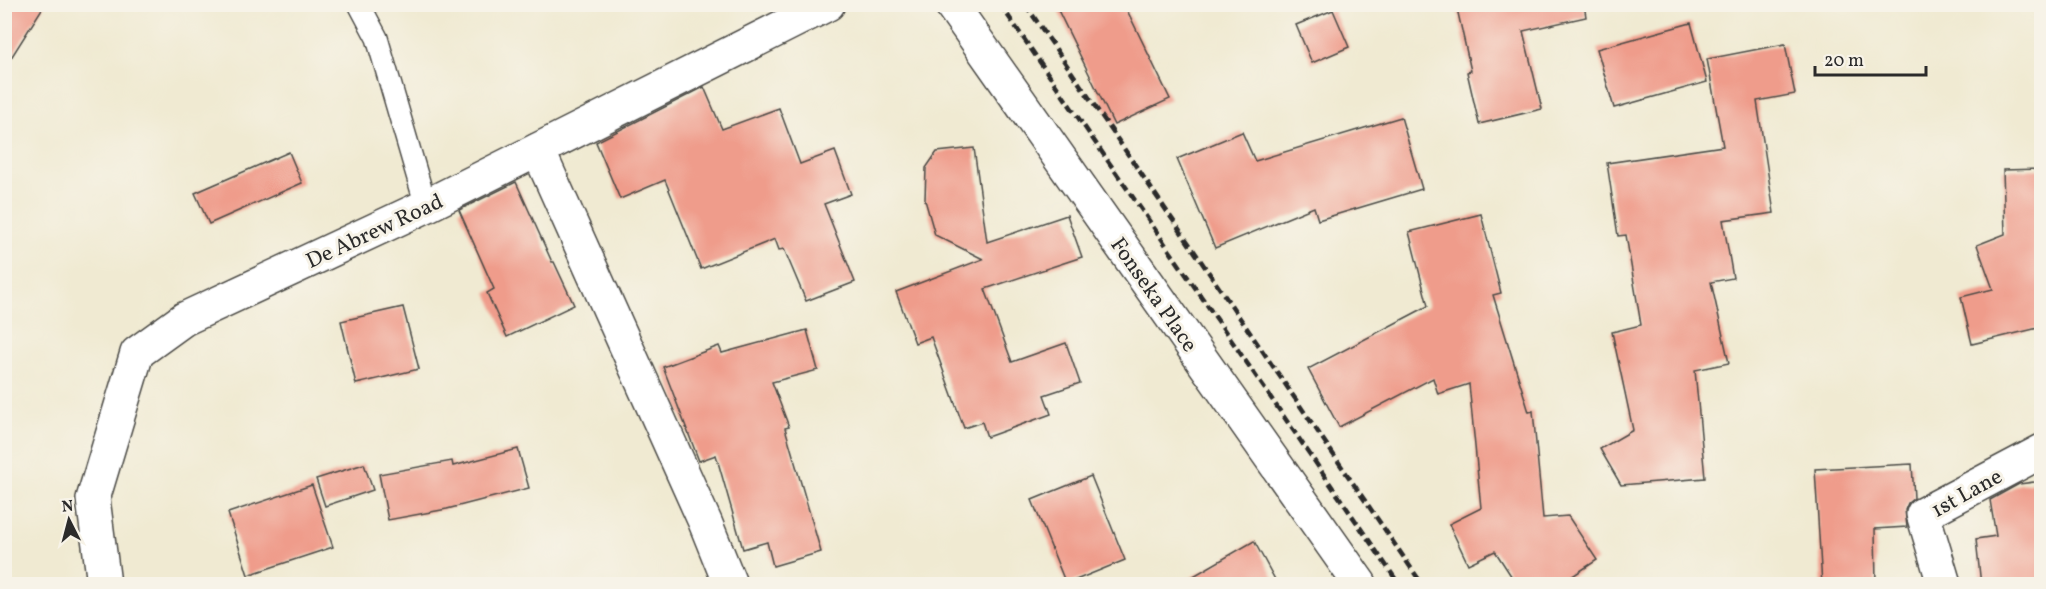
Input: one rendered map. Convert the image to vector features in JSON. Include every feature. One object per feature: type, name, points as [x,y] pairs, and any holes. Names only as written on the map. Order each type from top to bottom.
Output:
[{"type":"street","name":"De Abrew Road","points":[[104,585],[93,499],[137,353],[184,319],[426,206],[828,4]]},
{"type":"street","name":"Fonseka Place","points":[[951,4],[1360,585]]},
{"type":"street","points":[[538,150],[705,522],[730,585]]},
{"type":"street","name":"1st Lane","points":[[1944,585],[1923,514],[2042,451]]},
{"type":"lane","points":[[359,4],[377,38],[426,206]]},
{"type":"building","points":[[4,4],[45,4],[4,69]]},
{"type":"building","points":[[1055,4],[1124,4],[1170,99],[1114,125]]},
{"type":"building","points":[[1456,4],[1584,4],[1586,17],[1523,31],[1542,109],[1479,124],[1467,72],[1471,71]]},
{"type":"building","points":[[1333,10],[1349,47],[1312,63],[1296,25]]},
{"type":"building","points":[[1691,23],[1707,82],[1614,108],[1597,49]]},
{"type":"building","points":[[1785,44],[1795,94],[1757,101],[1774,213],[1723,220],[1733,278],[1711,282],[1729,363],[1695,370],[1705,478],[1621,485],[1600,449],[1633,430],[1612,332],[1641,325],[1626,235],[1618,236],[1607,163],[1723,146],[1707,59]]},
{"type":"building","points":[[704,87],[722,129],[779,108],[800,164],[835,151],[851,194],[824,204],[855,282],[806,301],[784,249],[779,250],[775,239],[701,269],[665,180],[620,199],[596,142]]},
{"type":"building","points":[[1401,117],[1422,189],[1318,220],[1314,207],[1215,248],[1177,159],[1242,132],[1255,161]]},
{"type":"building","points":[[974,148],[987,242],[1067,215],[1082,257],[985,289],[1012,362],[1066,343],[1080,383],[1044,395],[1051,414],[987,437],[982,422],[964,428],[931,337],[915,343],[896,292],[983,259],[935,235],[925,200],[926,168],[937,152]]},
{"type":"building","points":[[289,152],[302,183],[209,224],[195,193]]},
{"type":"building","points":[[2042,169],[2042,327],[1972,344],[1961,297],[1993,289],[1977,245],[2005,234],[2003,170]]},
{"type":"building","points":[[516,182],[574,305],[507,337],[487,293],[494,289],[459,210]]},
{"type":"building","points":[[1481,214],[1501,293],[1493,295],[1529,412],[1533,411],[1543,518],[1568,516],[1597,560],[1559,585],[1517,585],[1495,551],[1468,564],[1449,524],[1481,508],[1469,384],[1438,394],[1433,378],[1339,427],[1308,369],[1428,306],[1409,232]]},
{"type":"building","points":[[403,307],[419,369],[356,384],[341,321]]},
{"type":"building","points":[[807,330],[818,370],[772,382],[789,427],[785,428],[821,552],[773,566],[767,542],[743,549],[716,455],[699,461],[663,367],[719,346],[722,353]]},
{"type":"building","points":[[518,449],[529,488],[447,509],[388,520],[379,474],[452,461],[453,466]]},
{"type":"building","points":[[364,464],[373,490],[325,506],[316,479]]},
{"type":"building","points":[[1912,464],[1914,498],[1905,510],[1907,527],[1875,529],[1876,585],[1822,585],[1815,469]]},
{"type":"building","points":[[1091,476],[1125,560],[1066,584],[1032,500]]},
{"type":"building","points":[[2042,481],[2042,585],[1981,585],[1976,539],[1996,536],[1990,500],[2019,484]]},
{"type":"building","points":[[312,485],[333,547],[248,575],[228,513]]},
{"type":"building","points":[[1254,541],[1278,585],[1178,585]]},
{"type":"railway","points":[[1000,4],[1399,584]]},
{"type":"railway","points":[[1025,4],[1422,584]]}]
